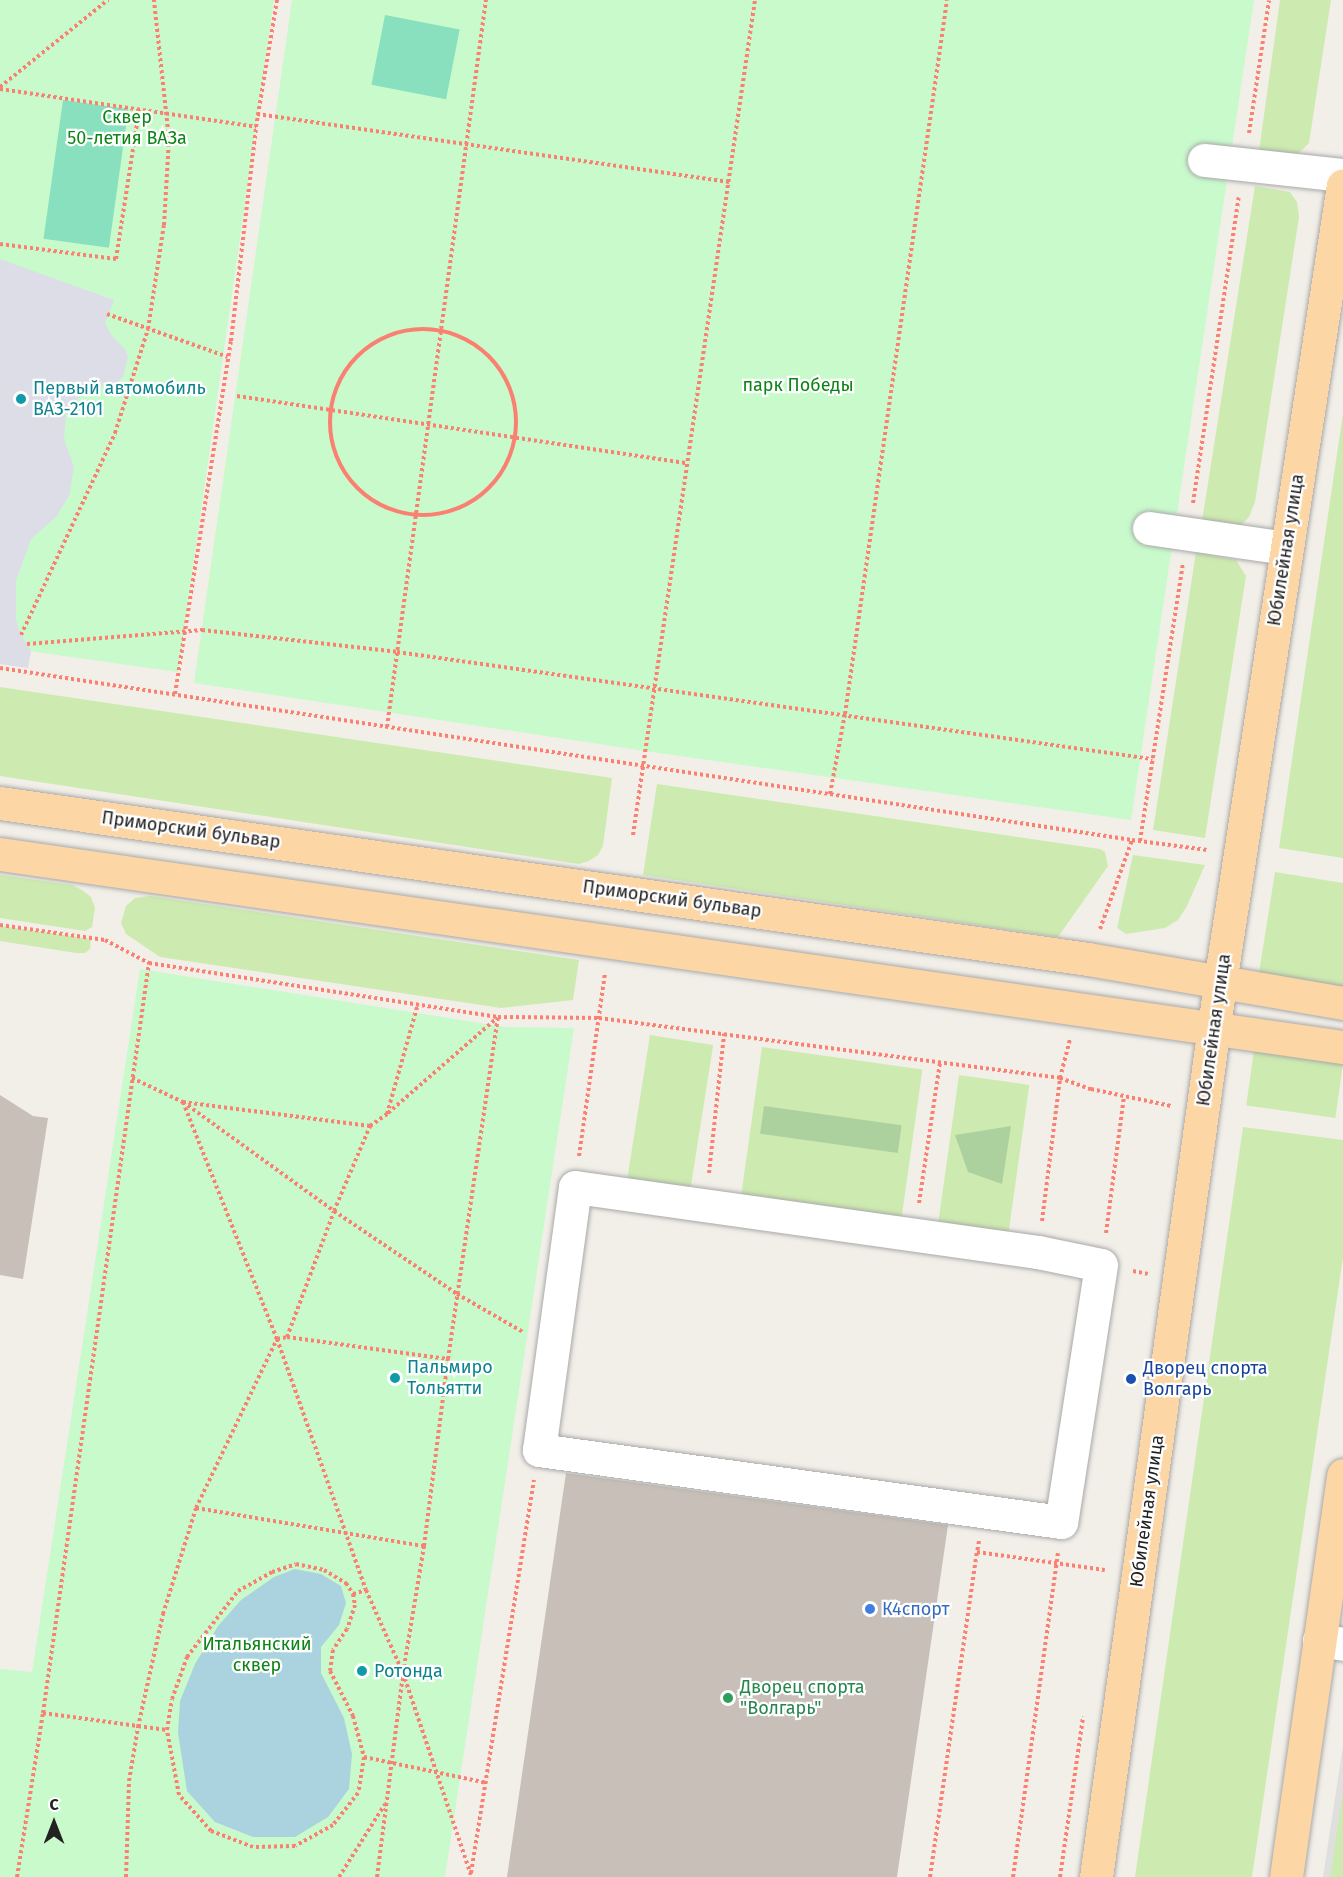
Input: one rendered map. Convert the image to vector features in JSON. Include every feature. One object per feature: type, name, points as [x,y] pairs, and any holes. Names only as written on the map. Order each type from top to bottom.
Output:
[{"type":"main road","name":"Юбилейная улица","points":[[1096,1877],[1220,983],[1343,185]]},
{"type":"main road","points":[[1321,323],[1343,272]]},
{"type":"main road","name":"Приморский бульвар","points":[[0,802],[1088,959],[1343,1002]]},
{"type":"main road","points":[[0,854],[1343,1047]]},
{"type":"main road","points":[[1286,1877],[1331,1642],[1343,1475]]},
{"type":"street","points":[[1204,160],[1343,175]]},
{"type":"street","points":[[1149,528],[1286,548]]},
{"type":"street","points":[[575,1187],[1038,1252],[1101,1264],[1061,1522],[538,1450],[575,1187]]},
{"type":"path","points":[[0,88],[108,0]]},
{"type":"path","points":[[21,635],[115,433],[148,329],[164,225],[169,139],[154,0]]},
{"type":"path","points":[[176,694],[228,357],[257,114],[277,0]]},
{"type":"path","points":[[387,727],[486,0]]},
{"type":"path","points":[[633,835],[755,0]]},
{"type":"path","points":[[830,794],[845,714],[947,0]]},
{"type":"path","points":[[1140,841],[1269,0]]},
{"type":"path","points":[[0,88],[256,127]]},
{"type":"path","points":[[0,244],[116,259],[139,110]]},
{"type":"path","points":[[257,114],[729,182]]},
{"type":"path","points":[[107,314],[228,357]]},
{"type":"path","points":[[403,330],[441,330],[455,334],[480,347],[500,368],[513,394],[516,436],[509,460],[495,483],[469,504],[441,514],[416,515],[388,510],[361,493],[343,472],[331,442],[330,409],[336,385],[350,362],[377,339],[403,330]]},
{"type":"path","points":[[237,396],[687,463]]},
{"type":"path","points":[[27,644],[185,630],[397,652],[1152,759]]},
{"type":"path","points":[[0,668],[1207,850]]},
{"type":"path","points":[[1099,929],[1132,840]]},
{"type":"path","points":[[0,925],[105,940],[149,963],[498,1017],[598,1018],[1060,1078],[1173,1107]]},
{"type":"path","points":[[575,1187],[610,942]]},
{"type":"path","points":[[17,1877],[43,1713],[149,963]]},
{"type":"path","points":[[387,1114],[418,1004]]},
{"type":"path","points":[[287,1337],[334,1211],[370,1126],[387,1114],[498,1017]]},
{"type":"path","points":[[377,1877],[403,1673],[424,1546],[457,1294],[498,1017]]},
{"type":"path","points":[[705,1206],[724,1034]]},
{"type":"path","points":[[1038,1252],[1060,1078],[1071,1036]]},
{"type":"path","points":[[914,1236],[940,1062]]},
{"type":"path","points":[[132,1078],[183,1102],[334,1211],[457,1294],[552,1349]]},
{"type":"path","points":[[1124,1096],[1101,1264],[1148,1274]]},
{"type":"path","points":[[183,1102],[370,1126]]},
{"type":"path","points":[[183,1102],[277,1339],[366,1590],[403,1673],[471,1876]]},
{"type":"path","points":[[277,1339],[287,1337],[448,1359]]},
{"type":"path","points":[[126,1877],[129,1781],[138,1727],[163,1614],[196,1508],[277,1339]]},
{"type":"path","points":[[471,1876],[538,1450]]},
{"type":"path","points":[[196,1508],[424,1546]]},
{"type":"path","points":[[930,1877],[984,1512]]},
{"type":"path","points":[[1013,1877],[1061,1522]]},
{"type":"path","points":[[977,1552],[1105,1570]]},
{"type":"path","points":[[296,1564],[324,1570],[346,1583],[353,1594],[356,1605],[347,1629],[333,1650],[330,1671],[353,1716],[363,1757],[358,1793],[333,1825],[296,1846],[253,1847],[211,1831],[179,1795],[167,1730],[172,1699],[187,1657],[238,1591],[272,1572],[296,1564]]},
{"type":"path","points":[[353,1594],[366,1590]]},
{"type":"path","points":[[43,1713],[167,1730]]},
{"type":"path","points":[[363,1757],[487,1783]]},
{"type":"path","points":[[339,1877],[386,1802]]},
{"type":"shaded area","points":[[0,259],[114,300],[105,323],[112,336],[125,349],[128,357],[123,377],[116,383],[94,387],[83,393],[66,414],[64,439],[74,467],[69,496],[56,517],[31,539],[16,581],[16,620],[21,635],[31,651],[28,668],[0,664]]},
{"type":"shaded area","points":[[1343,1746],[1343,1877],[1323,1877]]},
{"type":"green space","name":"Сквер 50-летия ВАЗа","points":[[0,0],[274,0],[178,672],[0,647]]},
{"type":"green space","name":"парк Победы","points":[[292,0],[1254,0],[1131,820],[645,751],[194,683]]},
{"type":"green space","points":[[1280,0],[1331,0],[1309,143],[1299,153],[1288,155],[1259,151]]},
{"type":"green space","points":[[385,15],[460,30],[446,99],[371,85]]},
{"type":"green space","points":[[63,100],[128,109],[109,248],[44,239]]},
{"type":"green space","points":[[1255,186],[1290,192],[1297,202],[1299,217],[1255,502],[1249,517],[1239,527],[1202,521]]},
{"type":"green space","points":[[1343,413],[1343,858],[1279,848]]},
{"type":"green space","points":[[1196,552],[1236,560],[1246,576],[1205,838],[1153,830]]},
{"type":"green space","points":[[0,687],[612,778],[603,846],[598,855],[579,864],[0,776]]},
{"type":"green space","points":[[657,784],[1100,849],[1105,852],[1108,866],[1058,937],[643,875]]},
{"type":"green space","points":[[1133,855],[1205,865],[1187,906],[1178,920],[1165,928],[1126,934],[1117,928]]},
{"type":"green space","points":[[1275,872],[1343,883],[1343,992],[1258,979]]},
{"type":"green space","points":[[0,875],[72,885],[82,890],[91,897],[95,908],[92,927],[85,931],[0,918]]},
{"type":"green space","points":[[150,896],[579,960],[573,1000],[501,1008],[160,957],[126,934],[121,923],[126,906],[135,898]]},
{"type":"green space","points":[[0,926],[91,939],[90,949],[85,953],[76,953],[0,941]]},
{"type":"green space","name":"Итальянский сквер","points":[[140,969],[505,1027],[574,1028],[445,1877],[0,1877],[0,1669],[32,1672]]},
{"type":"green space","points":[[650,1035],[713,1045],[689,1195],[626,1185]]},
{"type":"green space","points":[[762,1047],[922,1070],[901,1224],[740,1201]]},
{"type":"green space","points":[[1254,1050],[1343,1063],[1335,1118],[1246,1105]]},
{"type":"green space","points":[[959,1075],[1029,1085],[1008,1237],[938,1228]]},
{"type":"green space","points":[[764,1106],[902,1125],[898,1153],[760,1134]]},
{"type":"green space","points":[[1011,1126],[1002,1184],[968,1172],[955,1135]]},
{"type":"green space","points":[[1243,1127],[1343,1140],[1343,1257],[1252,1877],[1135,1877]]},
{"type":"green space","points":[[1343,1791],[1343,1877],[1330,1877]]},
{"type":"water","points":[[295,1569],[321,1574],[341,1586],[346,1603],[339,1625],[321,1647],[321,1673],[344,1718],[352,1754],[349,1789],[328,1817],[295,1837],[253,1837],[215,1822],[187,1791],[178,1733],[180,1701],[195,1664],[218,1626],[241,1600],[274,1577]]},
{"type":"building","points":[[0,1095],[33,1116],[48,1118],[23,1279],[0,1275]]},
{"type":"building","name":"Дворец спорта \"Волгарь\"","points":[[566,1473],[948,1525],[897,1877],[507,1877]]},
{"type":"place","name":"Первый автомобиль ВАЗ-2101","points":[[21,399]]},
{"type":"place","name":"Пальмиро Тольятти","points":[[395,1378]]},
{"type":"place","name":"Дворец спорта Волгарь","points":[[1131,1379]]},
{"type":"place","name":"К4спорт","points":[[870,1609]]},
{"type":"place","name":"Ротонда","points":[[362,1671]]},
{"type":"place","name":"Дворец спорта \"Волгарь\"","points":[[728,1698]]}]
